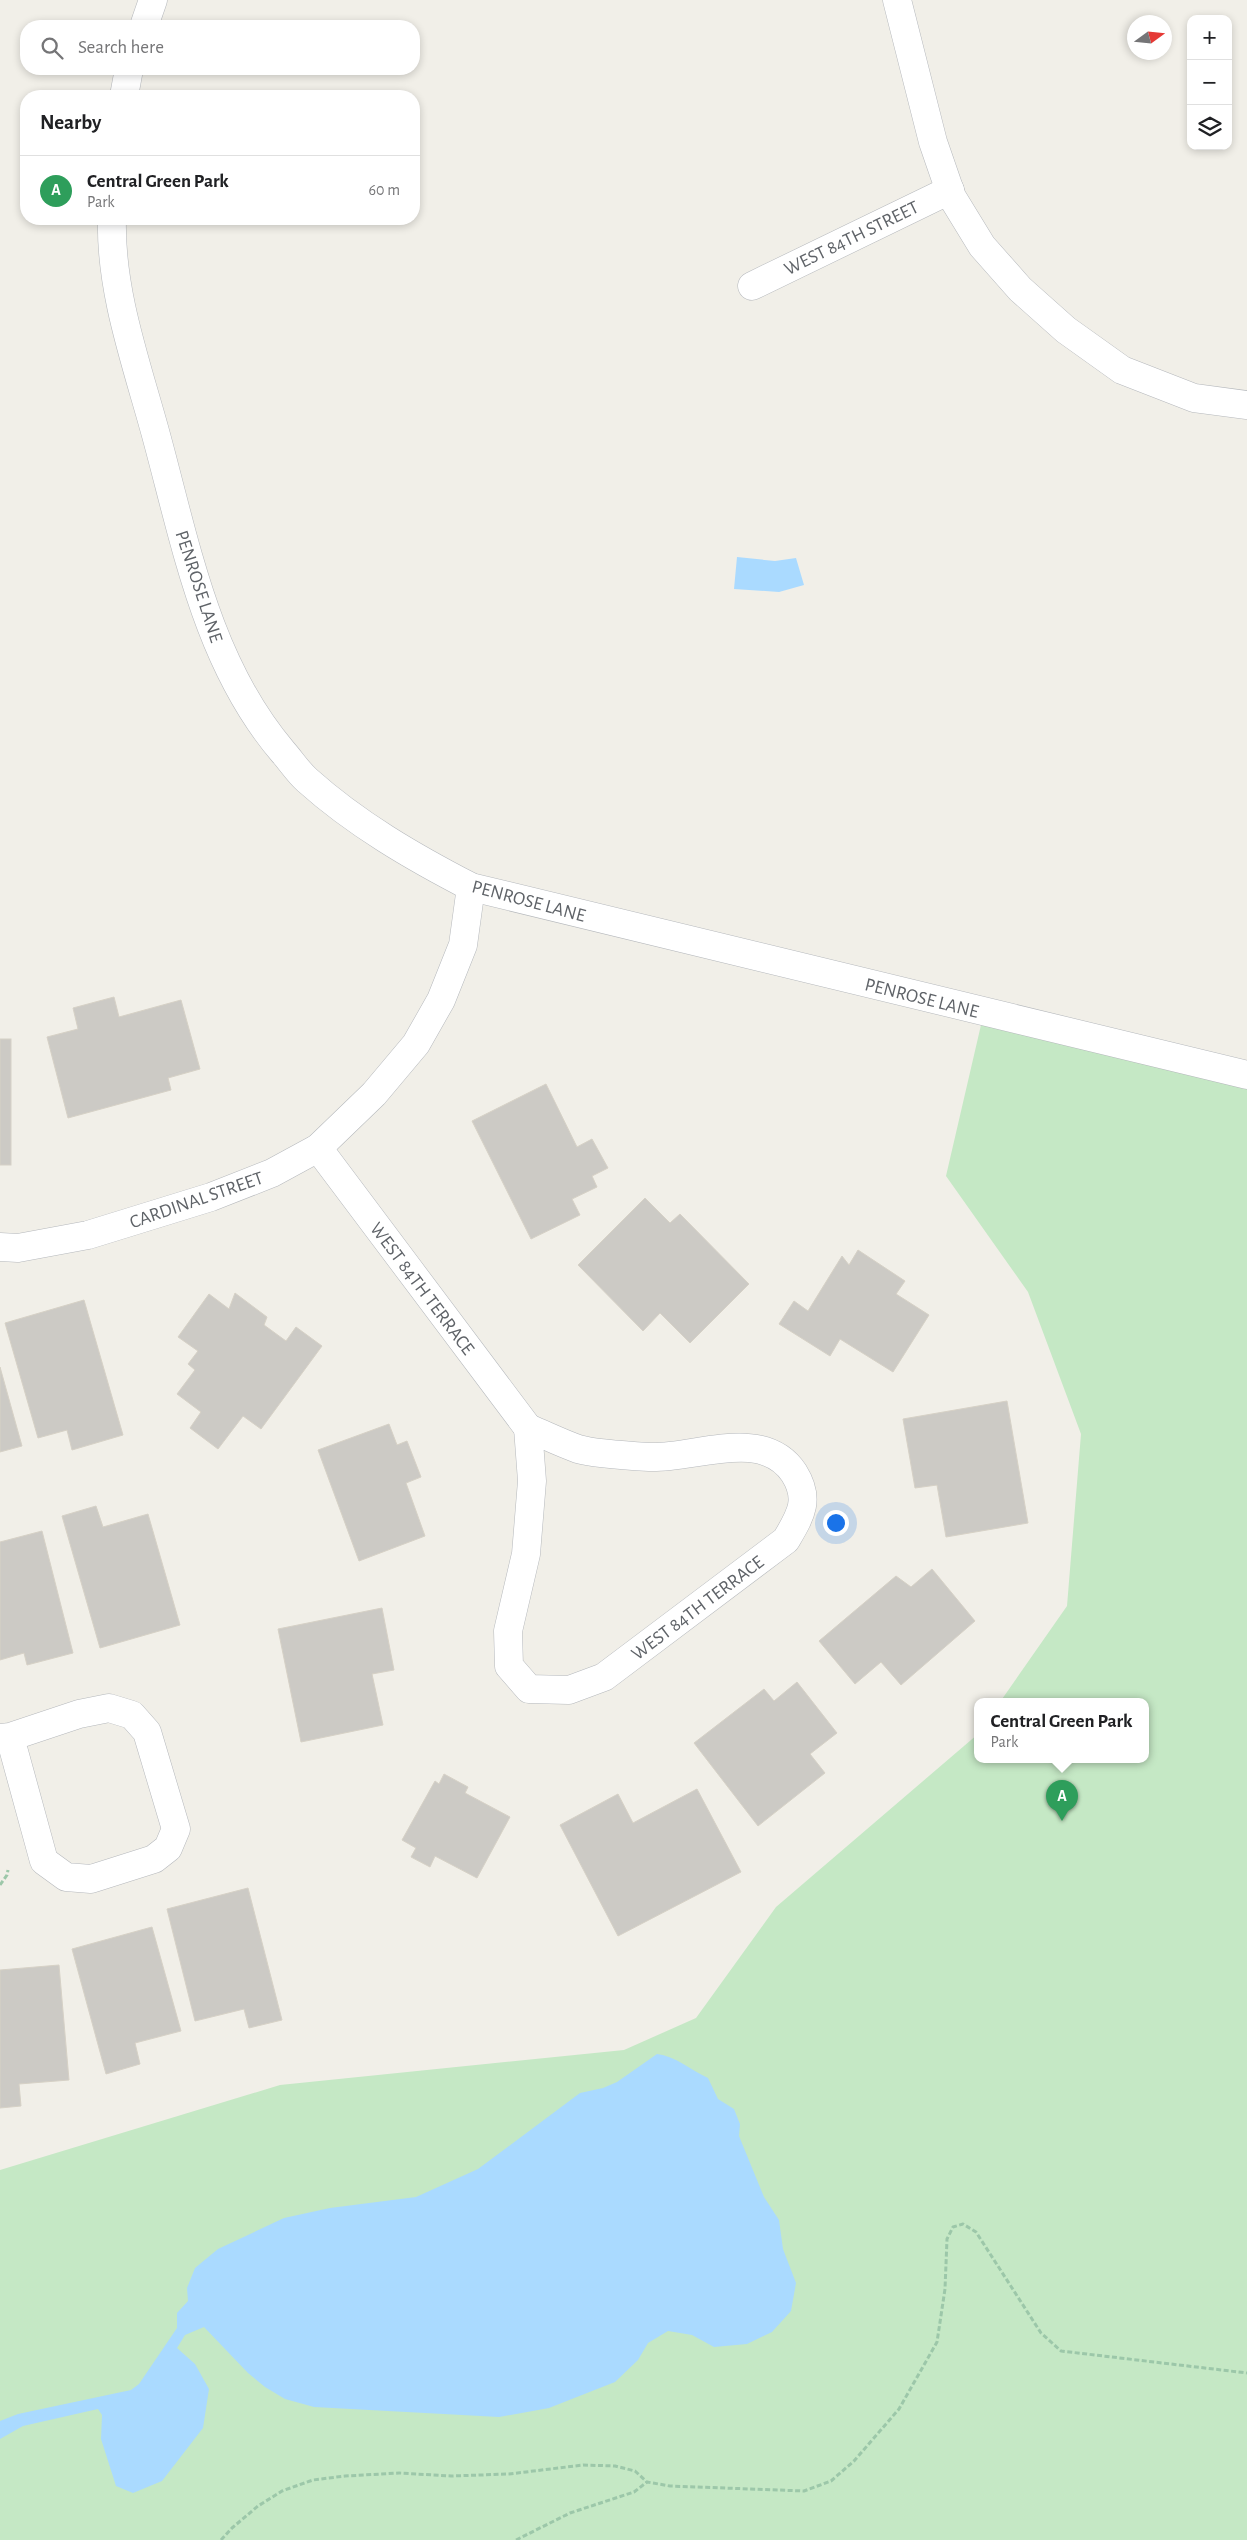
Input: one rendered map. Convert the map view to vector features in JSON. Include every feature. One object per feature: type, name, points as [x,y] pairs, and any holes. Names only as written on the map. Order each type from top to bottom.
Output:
[{"type":"street","points":[[146,20],[154,0]]},
{"type":"street","points":[[897,0],[928,126],[950,190],[982,246],[1020,290],[1066,330],[1122,370],[1194,398],[1247,405]]},
{"type":"street","points":[[125,90],[128,75]]},
{"type":"street","name":"WEST 84TH STREET","points":[[752,286],[950,190]]},
{"type":"street","name":"PENROSE LANE","points":[[113,225],[121,304],[201,604],[226,664],[264,730],[306,779],[360,822],[418,859],[472,887],[1247,1076]]},
{"type":"street","name":"CARDINAL STREET","points":[[0,1247],[18,1248],[88,1235],[202,1200],[272,1173],[318,1148],[374,1094],[416,1044],[441,1000],[463,945],[472,887]]},
{"type":"street","name":"WEST 84TH TERRACE","points":[[318,1148],[528,1428],[580,1450],[652,1457],[721,1448],[759,1449],[787,1463],[800,1483],[803,1509],[786,1540],[604,1677],[569,1690],[529,1689],[509,1666],[508,1631],[526,1554],[532,1481],[528,1428]]},
{"type":"street","points":[[109,1708],[132,1715],[147,1732],[176,1829],[168,1848],[154,1859],[91,1878],[66,1877],[44,1861],[5,1737],[79,1714],[109,1708]]},
{"type":"path","points":[[221,2540],[258,2506],[282,2491],[313,2480],[345,2476],[399,2473],[452,2476],[509,2474],[583,2465],[615,2466],[635,2470],[647,2482],[670,2486],[804,2491],[831,2481],[854,2461],[899,2409],[937,2342],[945,2289],[947,2239],[953,2227],[963,2224],[976,2232],[1041,2333],[1061,2351],[1247,2373]]},
{"type":"path","points":[[516,2540],[570,2513],[634,2492],[647,2482]]},
{"type":"green space","points":[[984,1012],[1247,1075],[1247,2540],[0,2540],[0,2170],[280,2085],[624,2050],[696,2018],[776,1907],[974,1737],[974,1763],[1149,1763],[1149,1698],[1003,1698],[1067,1606],[1081,1434],[1028,1292],[946,1176]]},
{"type":"water","points":[[737,557],[775,561],[796,558],[804,585],[779,592],[734,589]]},
{"type":"water","points":[[657,2054],[677,2060],[708,2078],[718,2099],[734,2109],[740,2124],[739,2136],[764,2197],[779,2220],[783,2249],[796,2283],[791,2311],[772,2332],[747,2344],[714,2347],[692,2335],[668,2331],[648,2343],[638,2360],[615,2382],[549,2408],[499,2417],[314,2407],[285,2399],[265,2387],[248,2373],[204,2327],[185,2335],[177,2348],[195,2364],[209,2389],[203,2428],[162,2481],[133,2493],[116,2486],[101,2439],[102,2415],[98,2409],[23,2426],[0,2439],[0,2421],[18,2414],[131,2390],[139,2384],[177,2328],[177,2313],[188,2301],[187,2288],[195,2268],[218,2249],[284,2218],[330,2208],[416,2197],[478,2169],[580,2093],[603,2088],[617,2082]]},
{"type":"building","points":[[114,997],[119,1017],[181,1000],[200,1069],[168,1078],[171,1090],[68,1118],[47,1037],[78,1029],[73,1008]]},
{"type":"building","points":[[0,1039],[11,1039],[11,1165],[0,1165]]},
{"type":"building","points":[[546,1084],[577,1147],[592,1139],[608,1168],[592,1176],[597,1187],[572,1199],[580,1215],[531,1239],[472,1121]]},
{"type":"building","points":[[645,1198],[670,1223],[680,1214],[749,1284],[690,1343],[660,1313],[643,1331],[578,1265]]},
{"type":"building","points":[[858,1250],[905,1281],[896,1294],[929,1315],[893,1372],[840,1339],[830,1356],[779,1324],[794,1301],[808,1311],[842,1256],[849,1265]]},
{"type":"building","points":[[235,1293],[267,1317],[264,1325],[286,1341],[296,1327],[322,1346],[261,1429],[243,1416],[218,1449],[190,1428],[201,1412],[177,1394],[195,1370],[188,1364],[198,1351],[178,1337],[209,1294],[229,1309]]},
{"type":"building","points":[[84,1300],[123,1435],[72,1450],[67,1430],[38,1438],[5,1323]]},
{"type":"building","points":[[0,1367],[22,1446],[0,1452]]},
{"type":"building","points":[[1007,1401],[1028,1523],[946,1537],[937,1485],[915,1488],[903,1419]]},
{"type":"building","points":[[389,1424],[397,1445],[407,1441],[421,1477],[406,1483],[425,1536],[359,1561],[318,1450]]},
{"type":"building","points":[[96,1506],[103,1527],[148,1514],[180,1625],[100,1648],[62,1516]]},
{"type":"building","points":[[42,1531],[73,1653],[27,1665],[24,1653],[0,1660],[0,1542]]},
{"type":"building","points":[[932,1569],[975,1621],[901,1685],[881,1662],[855,1684],[819,1641],[896,1576],[911,1587]]},
{"type":"building","points":[[382,1608],[394,1670],[372,1674],[383,1725],[301,1742],[278,1629]]},
{"type":"building","points":[[797,1682],[837,1733],[810,1754],[825,1773],[758,1826],[694,1743],[764,1689],[774,1701]]},
{"type":"building","points":[[444,1774],[468,1787],[465,1793],[510,1817],[477,1878],[435,1856],[430,1867],[411,1857],[416,1848],[402,1840],[435,1781],[439,1784]]},
{"type":"building","points":[[697,1789],[741,1872],[618,1936],[560,1825],[618,1794],[633,1823]]},
{"type":"building","points":[[248,1888],[282,2020],[249,2028],[244,2009],[195,2021],[167,1909]]},
{"type":"building","points":[[152,1927],[181,2031],[135,2043],[140,2064],[106,2074],[72,1949]]},
{"type":"building","points":[[59,1965],[69,2080],[19,2084],[21,2106],[0,2108],[0,1970]]},
{"type":"place","name":"Central Green Park","points":[[1062,1821]]}]
